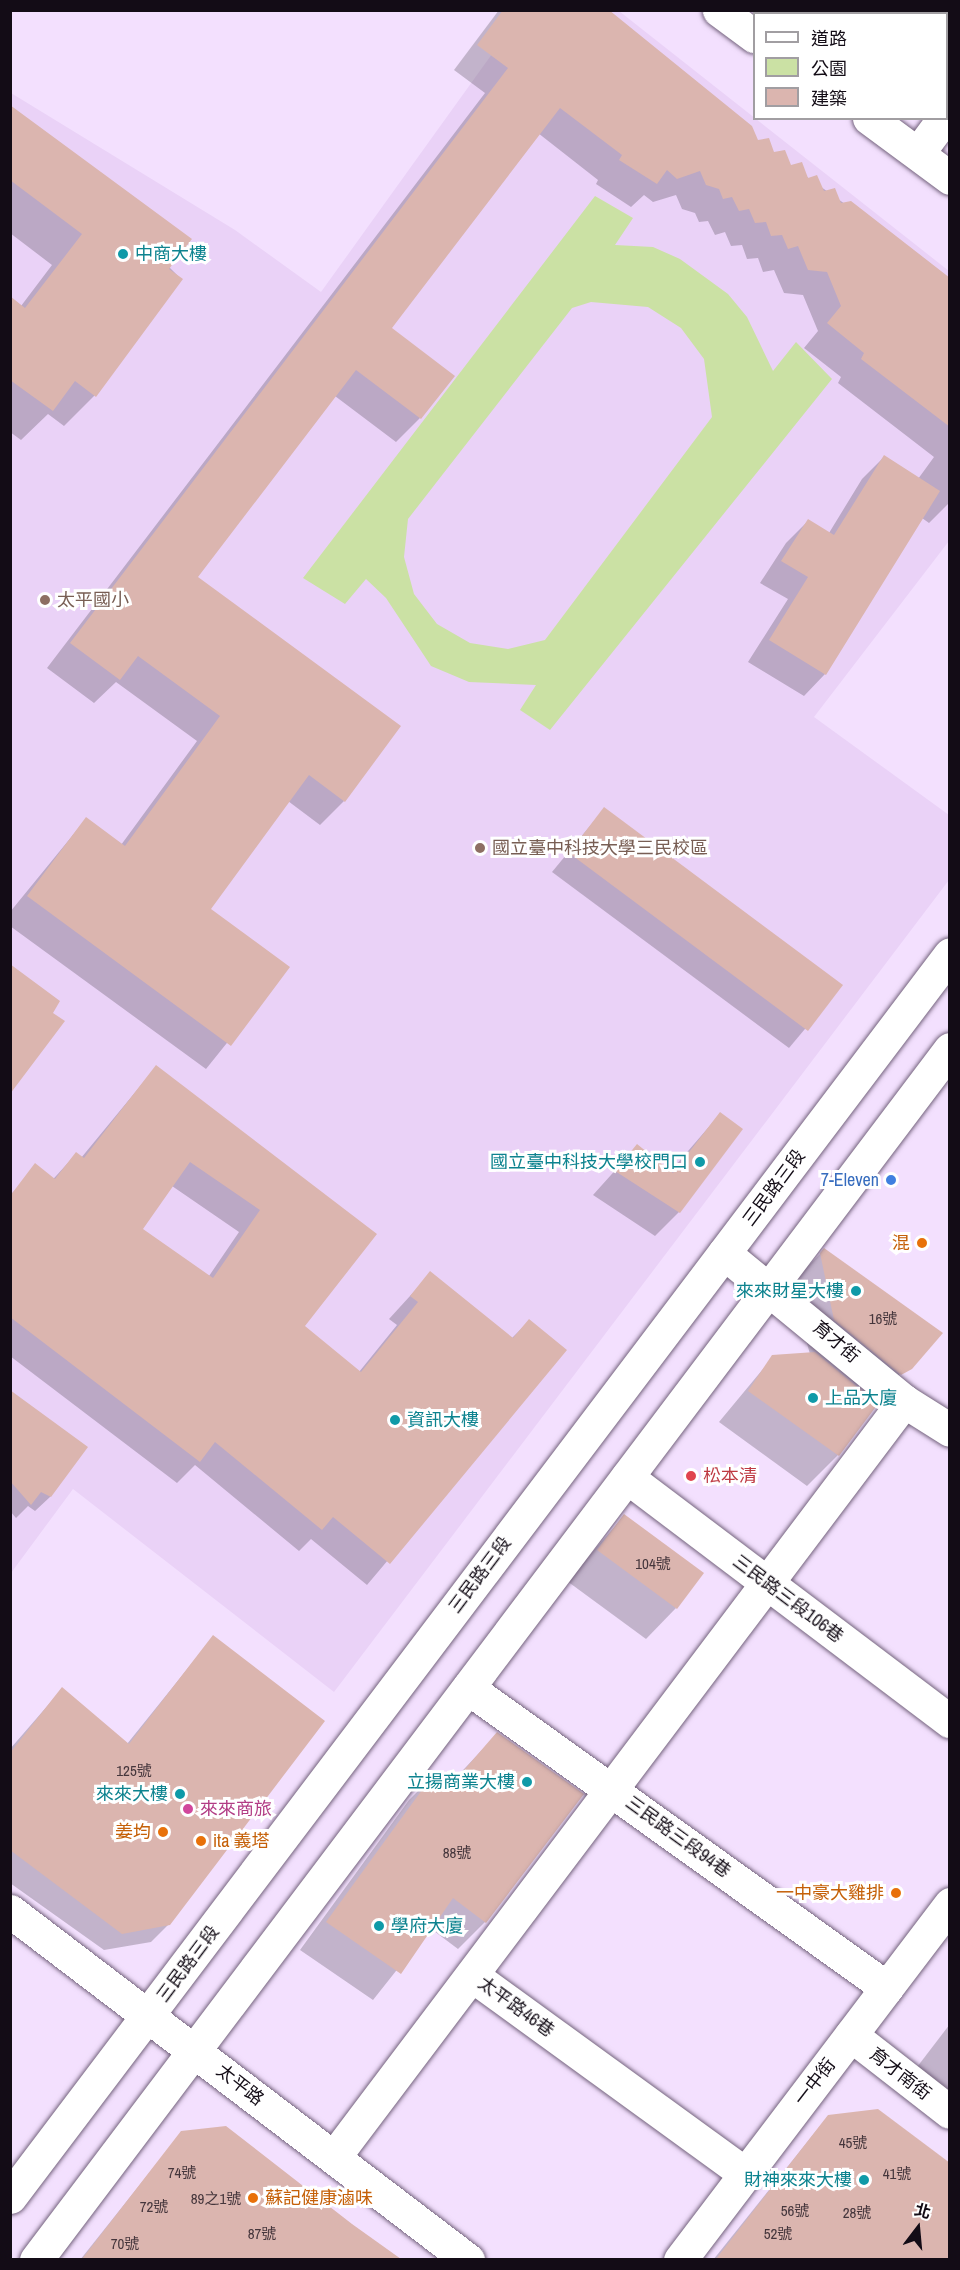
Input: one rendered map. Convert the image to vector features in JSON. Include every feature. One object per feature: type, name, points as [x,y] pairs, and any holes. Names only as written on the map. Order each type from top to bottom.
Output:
[{"type":"street","points":[[718,10],[753,35]]},
{"type":"street","points":[[872,120],[950,178]]},
{"type":"street","points":[[918,153],[943,120]]},
{"type":"street","name":"三民路三段","points":[[10,2196],[950,954]]},
{"type":"street","points":[[36,2259],[950,1049]]},
{"type":"street","name":"育才街","points":[[724,1253],[770,1288],[904,1401],[950,1430]]},
{"type":"street","points":[[473,1976],[770,1585],[904,1401]]},
{"type":"street","name":"三民路三段106巷","points":[[627,1477],[950,1721]]},
{"type":"street","name":"三民路三段94巷","points":[[468,1688],[614,1790],[887,1988]]},
{"type":"street","name":"一中街","points":[[680,2259],[950,1904]]},
{"type":"street","name":"太平路","points":[[10,1911],[468,2259]]},
{"type":"street","name":"太平路46巷","points":[[334,2157],[473,1976],[744,2173]]},
{"type":"street","name":"育才南街","points":[[851,2035],[950,2112]]},
{"type":"shaded area","name":"國立臺中科技大學三民校區","points":[[523,11],[619,11],[753,117],[753,120],[757,120],[949,271],[949,541],[814,717],[949,815],[949,880],[334,1692],[73,1489],[11,1573],[11,93],[235,230],[321,292]]},
{"type":"shaded area","points":[[749,11],[949,11],[949,46],[948,48],[948,12]]},
{"type":"green space","points":[[595,196],[633,218],[615,245],[653,247],[680,259],[728,294],[747,317],[773,371],[796,342],[832,379],[550,730],[520,710],[536,685],[469,682],[431,666],[386,598],[366,579],[345,604],[303,578]],"holes":[[[591,302],[648,307],[681,328],[704,359],[712,417],[545,640],[508,649],[470,643],[437,624],[414,594],[404,557],[408,519],[572,308]]]},
{"type":"building","points":[[503,10],[609,10],[752,126],[758,140],[769,138],[774,152],[785,150],[791,165],[802,162],[808,178],[817,175],[824,191],[835,188],[841,203],[851,201],[950,278],[950,427],[861,359],[864,353],[827,323],[841,306],[827,272],[808,270],[798,246],[788,249],[782,235],[771,236],[766,222],[755,223],[749,209],[739,211],[732,197],[723,199],[719,189],[706,185],[700,171],[677,179],[667,170],[657,184],[619,160],[622,155],[560,108],[392,328],[455,376],[421,419],[356,370],[198,577],[401,726],[345,802],[309,775],[211,909],[290,967],[231,1046],[27,896],[86,817],[125,846],[220,716],[138,656],[120,680],[70,643],[508,68],[477,45]]},
{"type":"building","name":"中商大樓","points":[[10,105],[192,239],[169,269],[183,279],[96,397],[75,381],[53,411],[10,380],[10,296],[25,308],[82,234],[10,180]]},
{"type":"building","points":[[884,455],[940,491],[826,675],[769,640],[808,577],[781,561],[808,519],[834,535]]},
{"type":"building","points":[[604,807],[843,985],[808,1031],[569,853]]},
{"type":"building","points":[[10,964],[60,1001],[53,1013],[65,1021],[10,1094]]},
{"type":"building","points":[[156,1065],[377,1234],[305,1326],[361,1372],[418,1302],[410,1296],[430,1271],[513,1338],[529,1319],[567,1350],[390,1564],[333,1517],[322,1530],[215,1442],[200,1462],[10,1317],[10,1196],[35,1163],[55,1179],[76,1152],[84,1158]],"holes":[[[190,1162],[260,1210],[213,1278],[143,1229]]]},
{"type":"building","name":"國立臺中科技大學校門口","points":[[720,1112],[743,1129],[680,1213],[615,1171],[637,1144],[673,1173]]},
{"type":"building","name":"來來財星大樓","points":[[824,1248],[943,1333],[912,1369],[901,1375],[834,1320],[820,1253]]},
{"type":"building","name":"上品大廈","points":[[815,1352],[878,1404],[839,1456],[748,1391],[772,1355]]},
{"type":"building","points":[[10,1390],[88,1447],[51,1497],[41,1492],[31,1505],[10,1481]]},
{"type":"building","points":[[624,1514],[704,1573],[677,1609],[597,1550]]},
{"type":"building","name":"來來大樓","points":[[213,1635],[325,1721],[170,1925],[122,1934],[10,1850],[10,1753],[62,1687],[129,1744]]},
{"type":"building","points":[[497,1732],[584,1794],[486,1923],[453,1898],[401,1974],[326,1922],[435,1772],[452,1784]]},
{"type":"building","name":"財神來來大樓","points":[[878,2109],[950,2163],[950,2259],[716,2259],[828,2115]]},
{"type":"building","points":[[226,2126],[401,2259],[82,2259],[181,2131]]},
{"type":"place","name":"中商大樓","points":[[123,254]]},
{"type":"place","name":"太平國小","points":[[45,600]]},
{"type":"place","name":"國立臺中科技大學三民校區","points":[[480,848]]},
{"type":"place","name":"國立臺中科技大學校門口","points":[[700,1162]]},
{"type":"place","name":"7-Eleven","points":[[891,1180]]},
{"type":"place","name":"混","points":[[922,1243]]},
{"type":"place","name":"來來財星大樓","points":[[856,1291]]},
{"type":"place","name":"上品大廈","points":[[813,1398]]},
{"type":"place","name":"資訊大樓","points":[[395,1420]]},
{"type":"place","name":"松本清","points":[[691,1476]]},
{"type":"place","name":"立揚商業大樓","points":[[527,1782]]},
{"type":"place","name":"來來大樓","points":[[180,1794]]},
{"type":"place","name":"來來商旅","points":[[188,1809]]},
{"type":"place","name":"姜均","points":[[163,1832]]},
{"type":"place","name":"ita 義塔","points":[[201,1841]]},
{"type":"place","name":"一中豪大雞排","points":[[896,1893]]},
{"type":"place","name":"學府大廈","points":[[379,1926]]},
{"type":"place","name":"財神來來大樓","points":[[864,2180]]},
{"type":"place","name":"蘇記健康滷味","points":[[253,2198]]}]
